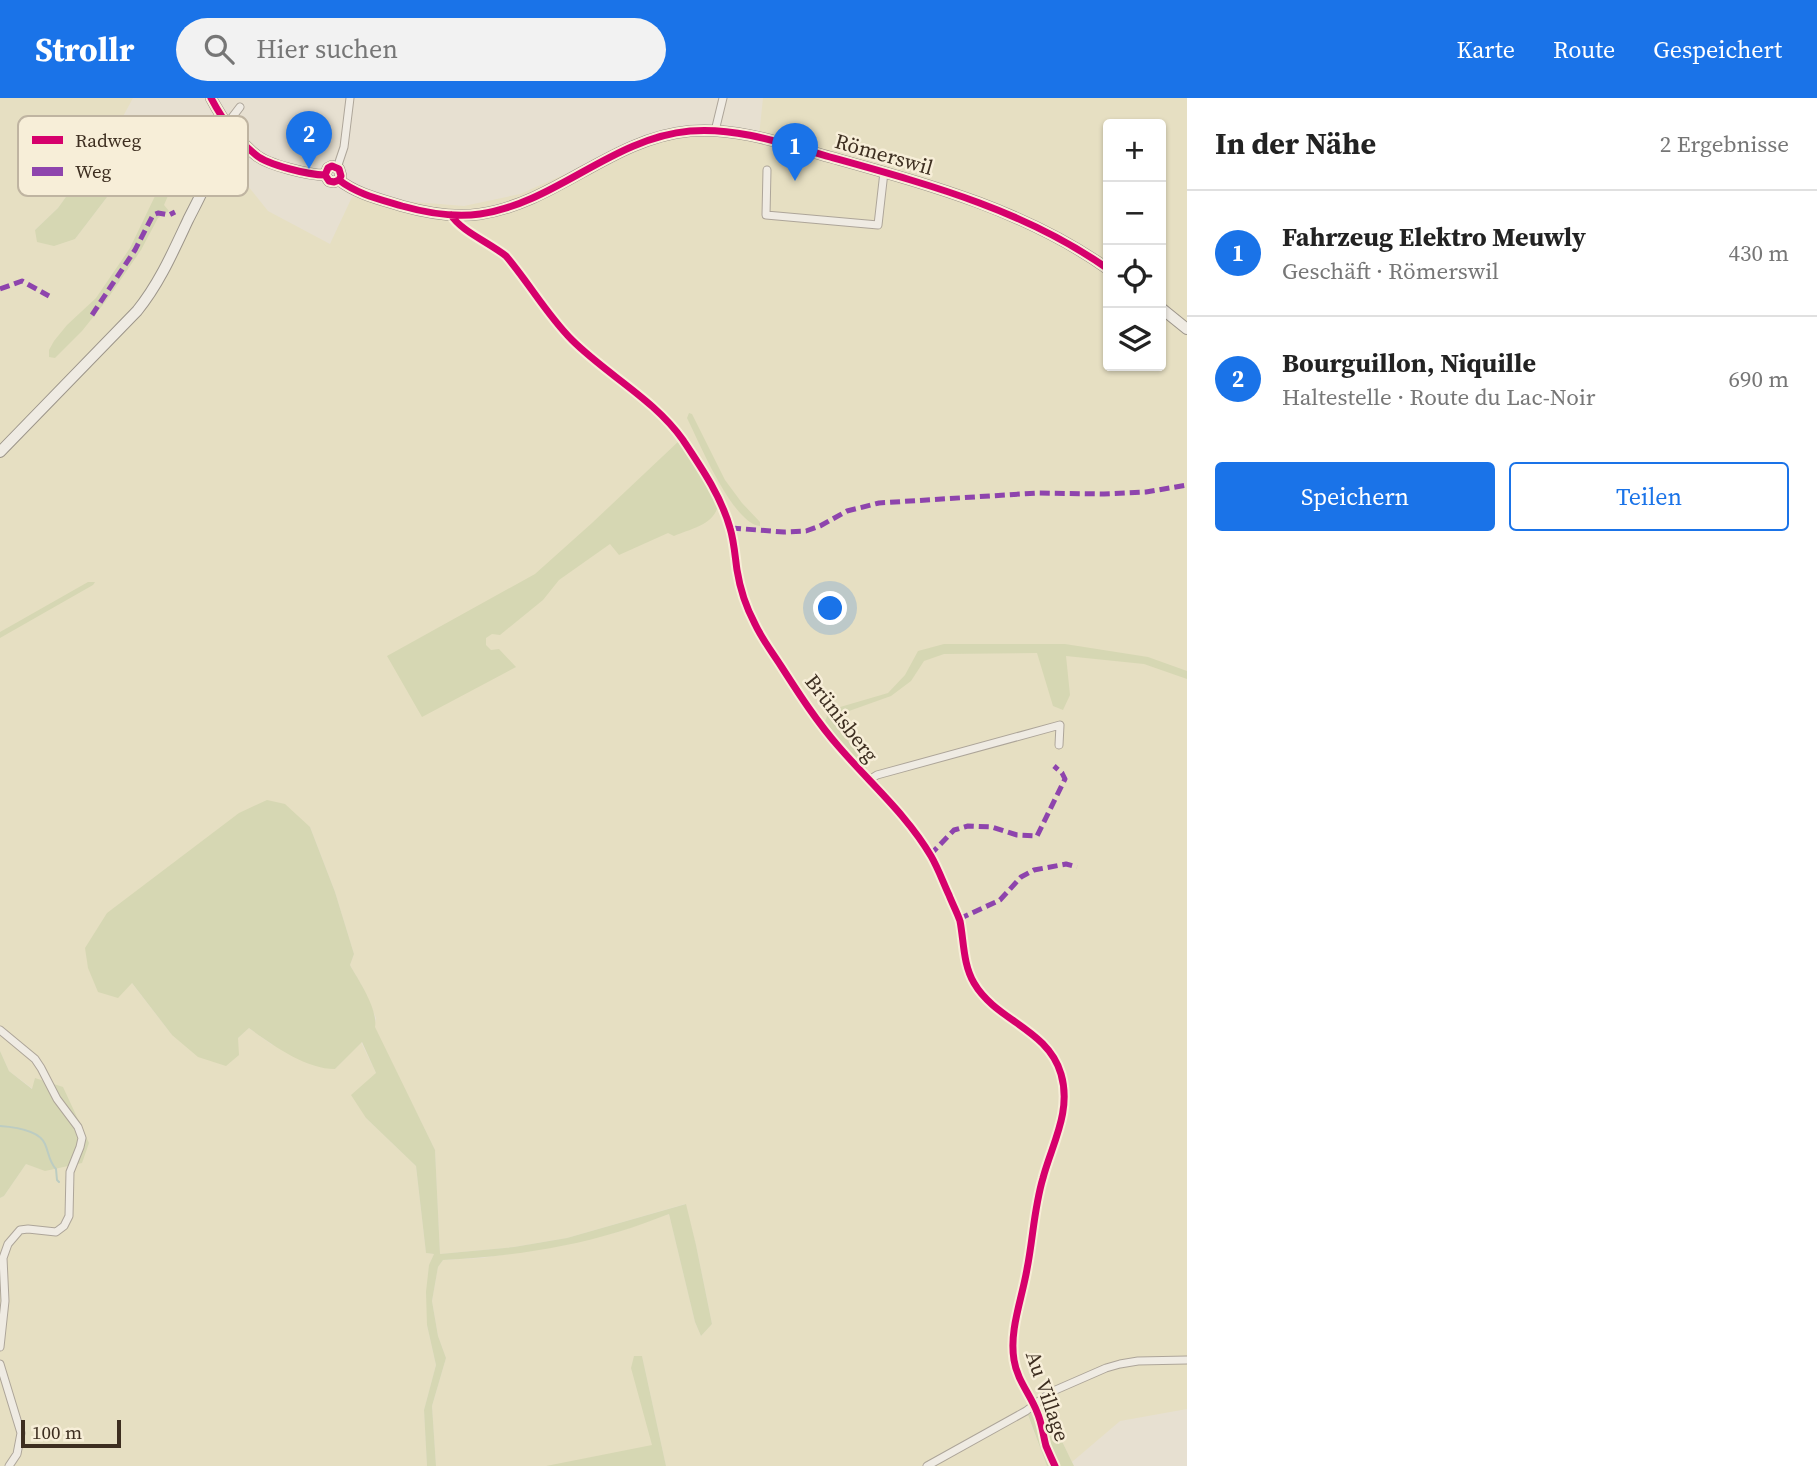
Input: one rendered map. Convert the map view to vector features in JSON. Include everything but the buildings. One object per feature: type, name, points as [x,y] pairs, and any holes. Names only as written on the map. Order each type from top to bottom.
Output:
[{"type":"main road","points":[[211,98],[223,116]]},
{"type":"main road","name":"Römerswil","points":[[338,180],[357,192],[416,210],[451,215],[479,215],[525,201],[653,138],[693,131],[715,131],[760,137],[932,186],[999,210],[1052,236],[1103,267]]},
{"type":"main road","points":[[248,146],[263,159],[307,174],[325,175]]},
{"type":"main road","points":[[332,166],[337,167],[341,173],[338,180],[332,182],[325,175],[332,166]]},
{"type":"main road","points":[[0,452],[137,312],[163,272],[200,196]]},
{"type":"main road","points":[[1166,312],[1187,329]]},
{"type":"street","points":[[337,167],[344,147],[350,98]]},
{"type":"street","points":[[715,131],[723,98]]},
{"type":"street","points":[[234,116],[240,107]]},
{"type":"street","name":"Römerswil","points":[[767,170],[766,215],[878,225],[884,172]]},
{"type":"street","name":"Brünisberg","points":[[451,215],[461,227],[506,256],[572,339],[652,406],[682,439],[716,493],[727,518],[734,542],[740,588],[755,625],[803,701],[837,746],[906,821],[930,855],[959,919],[966,965],[976,986],[994,1006],[1034,1035],[1058,1064],[1064,1095],[1061,1123],[1039,1193],[1028,1268],[1013,1337]]},
{"type":"street","name":"Brünisberg","points":[[869,780],[877,775],[1060,725],[1059,745]]},
{"type":"street","points":[[0,1030],[35,1059],[57,1099],[78,1127],[82,1138],[70,1172],[69,1216],[64,1226],[56,1231],[20,1230],[8,1244],[3,1258],[5,1301],[0,1347]]},
{"type":"street","name":"Au Village","points":[[1013,1337],[1015,1367],[1037,1412],[1055,1466]]},
{"type":"street","points":[[927,1466],[970,1444],[1051,1392],[1106,1368],[1138,1361],[1187,1360]]},
{"type":"street","points":[[0,1364],[21,1433],[17,1454],[9,1466]]},
{"type":"shaded area","points":[[0,98],[133,98],[123,116],[18,116],[18,196],[67,196],[35,230],[75,239],[108,196],[248,196],[248,186],[268,211],[330,244],[352,197],[464,206],[520,194],[670,128],[727,129],[759,136],[763,98],[1187,98],[1187,1409],[1120,1421],[1072,1462],[1044,1404],[1028,1416],[1047,1466],[666,1466],[642,1356],[634,1356],[658,1466],[436,1466],[432,1406],[446,1358],[438,1336],[432,1301],[438,1267],[443,1260],[482,1258],[560,1246],[618,1232],[669,1214],[695,1322],[701,1336],[712,1324],[685,1204],[567,1238],[514,1247],[440,1254],[435,1150],[374,1027],[376,1018],[350,965],[354,954],[335,892],[310,827],[131,982],[172,1035],[238,1038],[249,1028],[271,1044],[335,1069],[361,1042],[376,1073],[366,1118],[416,1166],[426,1253],[434,1254],[429,1266],[427,1325],[436,1365],[424,1410],[427,1466],[0,1466],[0,1198],[26,1164],[35,1078],[33,1089],[9,1071],[0,1051]]},
{"type":"green space","points":[[67,196],[108,196],[75,239],[54,246],[37,242],[35,230]]},
{"type":"green space","points":[[155,196],[168,196],[164,205],[169,211],[158,218],[141,250],[106,301],[82,331],[55,358],[49,357],[54,341],[96,298],[130,248]]},
{"type":"green space","points":[[689,413],[692,414],[725,480],[760,522],[760,526],[750,522],[728,497],[687,418]]},
{"type":"green space","points":[[680,440],[718,502],[713,516],[695,528],[674,536],[668,533],[619,555],[610,544],[559,580],[543,600],[500,635],[492,634],[486,638],[486,645],[491,650],[499,649],[516,667],[422,717],[387,656],[535,574]]},
{"type":"green space","points":[[88,582],[95,582],[0,638],[0,632]]},
{"type":"green space","points":[[944,644],[1065,644],[1148,657],[1187,671],[1187,679],[1144,664],[1066,656],[1070,695],[1063,710],[1053,706],[1037,653],[944,654],[924,661],[911,681],[891,696],[835,716],[834,722],[866,765],[867,771],[825,721],[830,710],[888,693],[905,675],[918,651]]},
{"type":"green space","points":[[267,800],[285,804],[310,827],[335,892],[354,954],[350,965],[371,1004],[375,1027],[435,1150],[440,1254],[514,1247],[567,1238],[686,1204],[712,1324],[701,1336],[695,1322],[669,1214],[597,1238],[554,1248],[443,1260],[438,1267],[432,1301],[438,1336],[446,1358],[432,1406],[436,1466],[427,1466],[424,1410],[436,1365],[427,1325],[426,1292],[429,1265],[434,1254],[426,1253],[416,1166],[366,1118],[351,1095],[376,1073],[362,1042],[335,1069],[324,1068],[301,1061],[249,1028],[238,1038],[239,1055],[226,1066],[198,1057],[172,1035],[132,983],[118,998],[98,992],[88,968],[85,948],[107,913],[239,813]]},
{"type":"green space","points":[[0,1051],[9,1071],[32,1089],[35,1078],[63,1087],[89,1143],[82,1163],[45,1171],[26,1164],[0,1198]]},
{"type":"green space","points":[[634,1356],[642,1356],[666,1466],[546,1466],[652,1445],[631,1368]]},
{"type":"green space","points":[[1044,1404],[1074,1466],[1047,1466],[1028,1415]]},
{"type":"waterway","points":[[0,1126],[26,1130],[42,1139],[59,1182]]},
{"type":"marked path","points":[[92,315],[135,250],[153,215],[169,215],[175,212]]},
{"type":"marked path","points":[[0,289],[22,281],[49,296]]},
{"type":"marked path","points":[[731,528],[806,531],[847,511],[879,503],[1037,493],[1146,492],[1187,485]]},
{"type":"marked path","points":[[930,855],[954,830],[968,826],[992,827],[1017,835],[1037,836],[1065,779],[1054,766]]},
{"type":"marked path","points":[[959,919],[1000,900],[1021,877],[1034,870],[1066,864],[1077,867]]},
{"type":"cycle path","points":[[211,98],[221,116]]},
{"type":"cycle path","points":[[339,180],[361,193],[411,209],[440,214],[480,214],[508,208],[534,197],[635,145],[690,131],[726,132],[778,142],[974,201],[1043,230],[1103,266]]},
{"type":"cycle path","points":[[248,148],[262,159],[289,169],[325,175]]},
{"type":"cycle path","points":[[332,166],[339,169],[339,180],[329,181],[325,175],[328,168],[332,166]]},
{"type":"cycle path","points":[[451,215],[469,232],[506,256],[572,340],[658,412],[683,440],[710,482],[726,516],[733,538],[742,591],[761,635],[823,728],[900,813],[931,856],[960,921],[966,961],[974,983],[995,1007],[1034,1035],[1054,1059],[1064,1088],[1063,1114],[1038,1201],[1013,1349],[1018,1374],[1039,1416],[1046,1446],[1055,1466]]},
{"type":"place","name":"Bourguillon, Niquille","points":[[309,169]]},
{"type":"place","name":"Fahrzeug Elektro Meuwly","points":[[795,181]]}]
